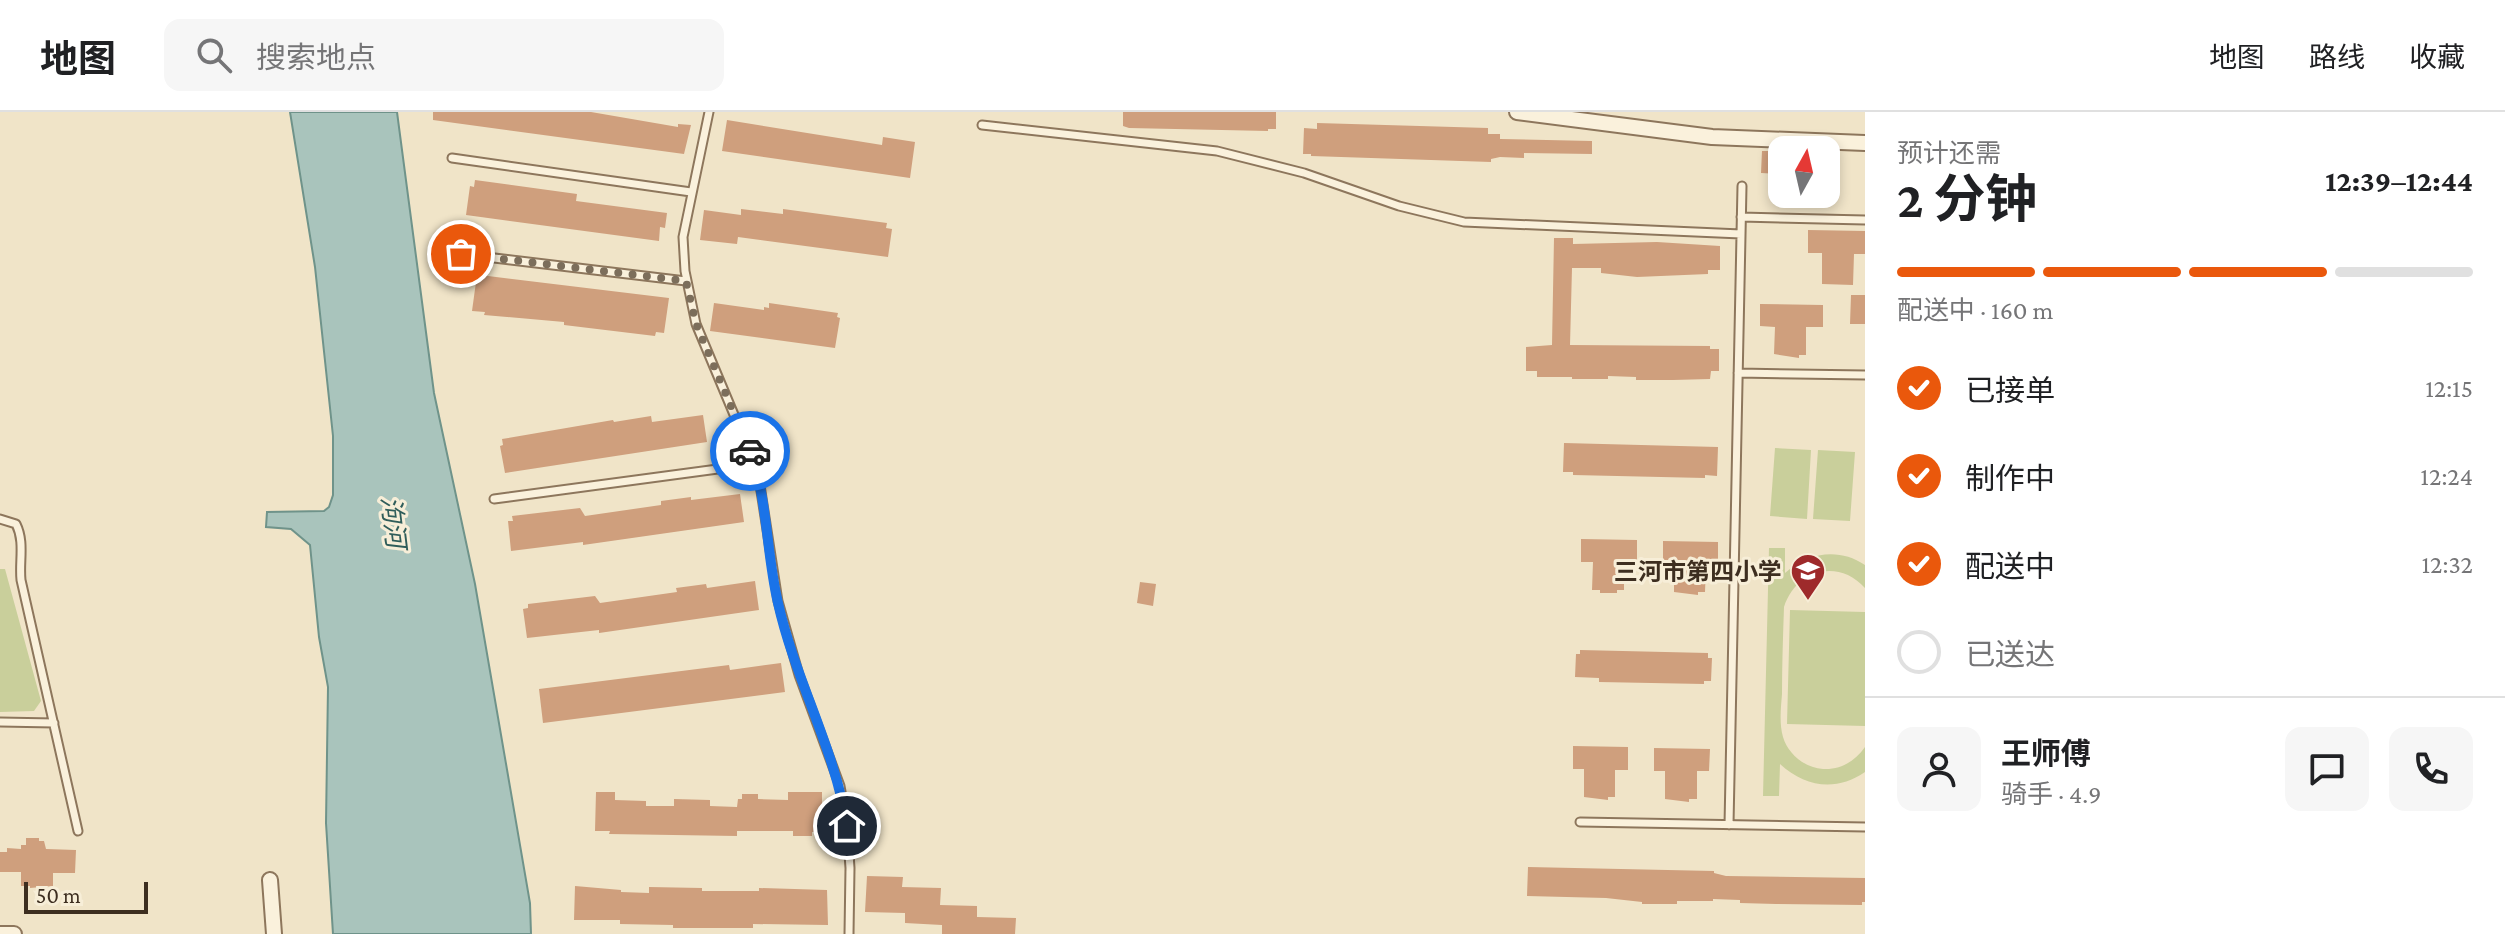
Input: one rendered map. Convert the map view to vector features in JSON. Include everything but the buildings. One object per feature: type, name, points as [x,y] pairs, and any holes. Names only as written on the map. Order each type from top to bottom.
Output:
[{"type":"street","points":[[1517,112],[1712,137],[1865,143]]},
{"type":"street","points":[[270,880],[274,934]]},
{"type":"street","points":[[0,934],[14,934]]},
{"type":"lane","points":[[709,112],[683,237],[686,281],[696,324],[755,464],[778,601],[799,675],[840,786],[850,868],[849,934]]},
{"type":"lane","points":[[982,125],[1217,151],[1304,173],[1399,206],[1464,222],[1741,234]]},
{"type":"lane","points":[[452,158],[691,192]]},
{"type":"lane","points":[[1729,825],[1742,186]]},
{"type":"lane","points":[[1741,217],[1865,220]]},
{"type":"lane","points":[[461,254],[686,281]]},
{"type":"lane","points":[[1738,373],[1865,375]]},
{"type":"lane","points":[[494,499],[755,464]]},
{"type":"lane","points":[[0,519],[16,524],[22,535],[21,580],[78,831]]},
{"type":"lane","points":[[0,722],[54,723]]},
{"type":"lane","points":[[1580,822],[1865,827]]},
{"type":"green space","points":[[1775,448],[1811,450],[1807,519],[1770,516]]},
{"type":"green space","points":[[1818,450],[1855,452],[1850,521],[1813,519]]},
{"type":"green space","points":[[1769,548],[1785,548],[1785,573],[1813,557],[1834,554],[1865,565],[1865,588],[1843,573],[1831,571],[1808,577],[1790,594],[1784,607],[1781,715],[1785,743],[1804,763],[1816,768],[1836,768],[1852,760],[1865,747],[1865,772],[1843,782],[1821,784],[1800,778],[1780,764],[1779,796],[1763,796]]},
{"type":"green space","points":[[0,569],[5,569],[41,701],[34,711],[0,712]]},
{"type":"green space","points":[[1790,610],[1865,612],[1865,726],[1787,724]]},
{"type":"water","name":"泃河","points":[[290,112],[397,112],[434,393],[475,584],[530,903],[531,934],[333,934],[326,823],[328,687],[319,637],[310,545],[291,529],[266,527],[267,512],[324,511],[333,495],[333,436],[315,267]]},
{"type":"way so far","points":[[461,254],[686,281],[696,324],[750,451]]},
{"type":"place","name":"三河市第四小学","points":[[1808,602]]},
{"type":"route","points":[[750,451],[758,472],[770,560],[786,634],[840,786],[847,826]]}]
